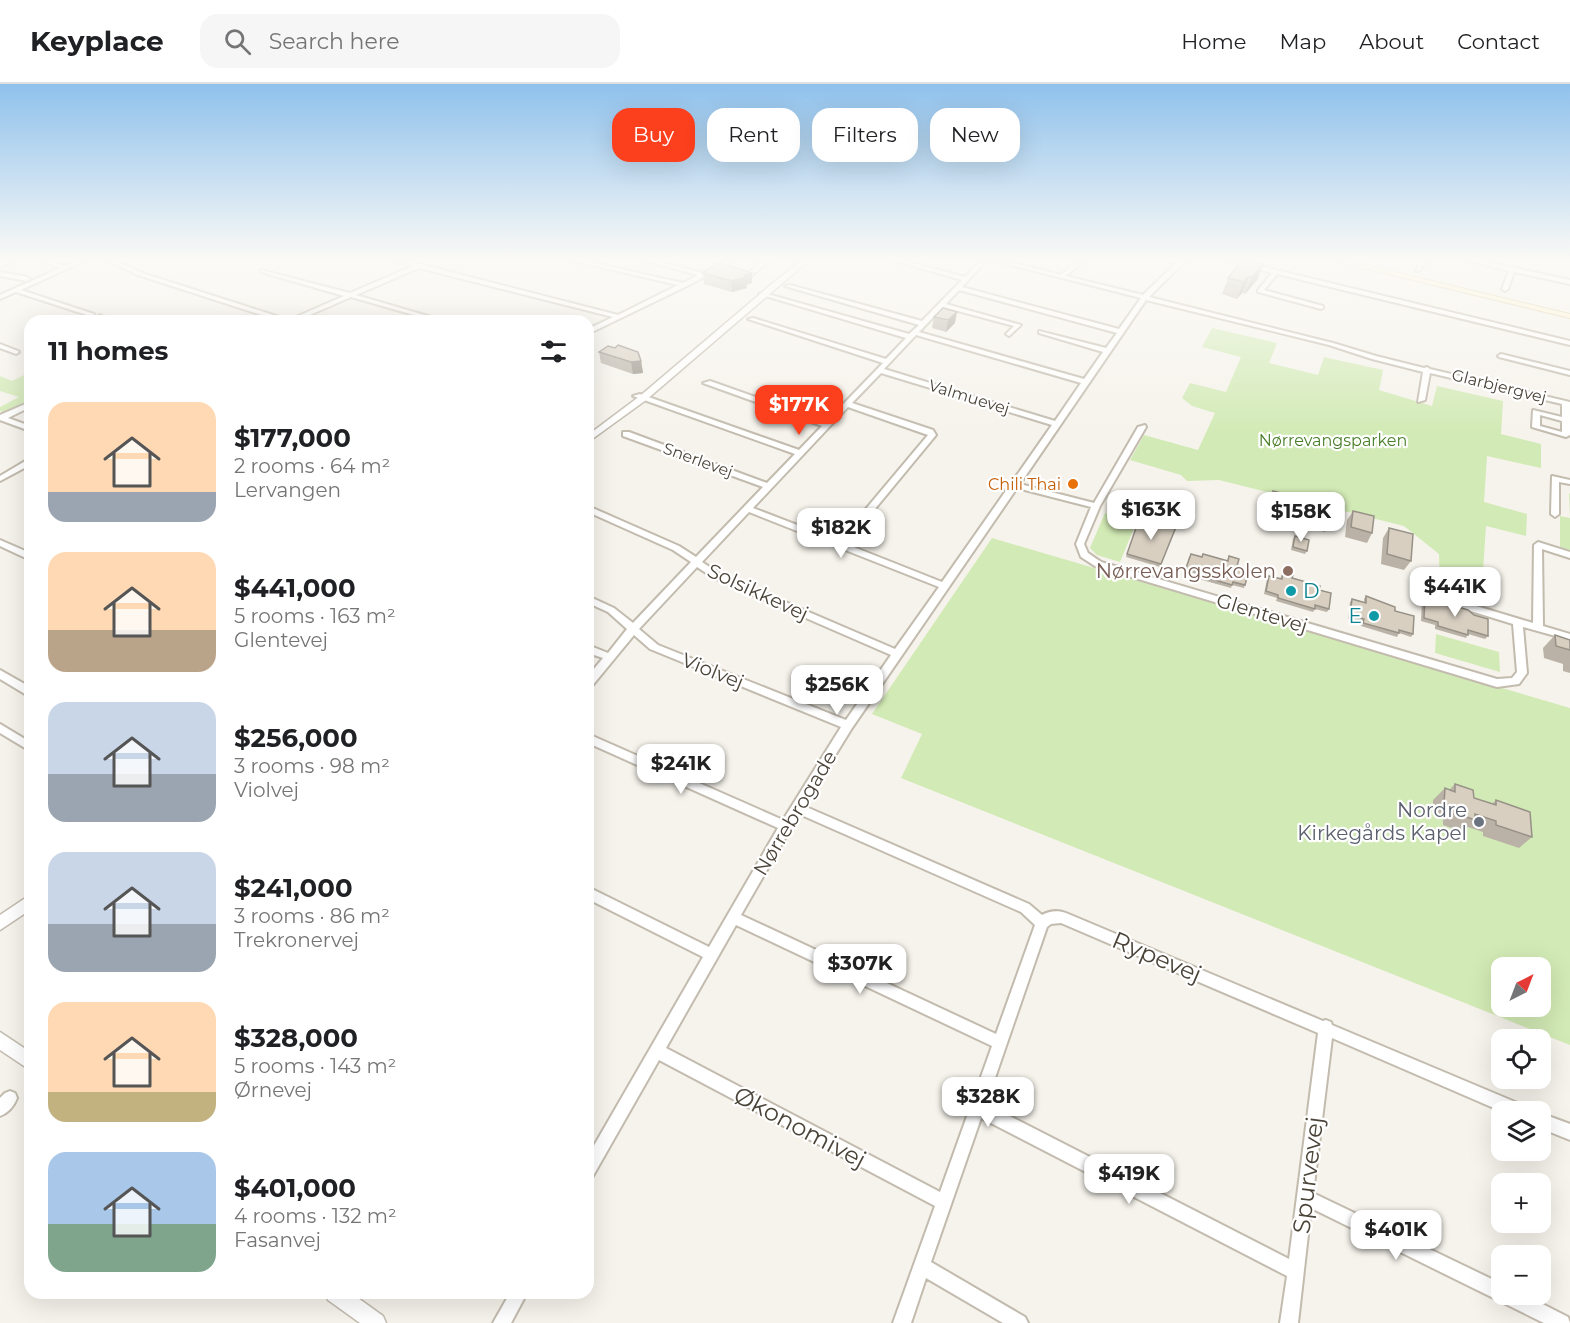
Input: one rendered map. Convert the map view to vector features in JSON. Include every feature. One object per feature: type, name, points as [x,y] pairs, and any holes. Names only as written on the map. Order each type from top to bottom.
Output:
[{"type":"street","points":[[594,329],[615,319]]},
{"type":"street","points":[[594,434],[734,319]]},
{"type":"street","points":[[751,319],[888,362]]},
{"type":"street","points":[[854,319],[1086,382]]},
{"type":"street","points":[[905,319],[924,324]]},
{"type":"street","points":[[594,675],[633,629],[929,319]]},
{"type":"street","points":[[992,319],[1018,326],[1009,334]]},
{"type":"street","points":[[1072,319],[1121,332]]},
{"type":"street","name":"Nørrebrogade","points":[[594,1156],[785,826],[848,725],[1130,319]]},
{"type":"street","name":"Glarbjergvej","points":[[1224,319],[1374,358],[1568,404]]},
{"type":"street","points":[[1470,319],[1570,343]]},
{"type":"street","points":[[1041,332],[1107,351]]},
{"type":"street","points":[[0,346],[16,352]]},
{"type":"street","points":[[1501,356],[1570,374]]},
{"type":"street","name":"Glarbjergvej","points":[[1421,400],[1427,369]]},
{"type":"street","name":"Valmuevej","points":[[880,370],[1057,424]]},
{"type":"street","points":[[1555,380],[1558,370]]},
{"type":"street","points":[[707,383],[828,424]]},
{"type":"street","points":[[640,397],[801,453]]},
{"type":"street","points":[[1566,420],[1568,404]]},
{"type":"street","points":[[841,545],[932,435],[930,432],[847,405]]},
{"type":"street","points":[[1,418],[24,407]]},
{"type":"street","points":[[1,418],[24,427]]},
{"type":"street","name":"Glentevej","points":[[1142,427],[1096,506],[1080,544],[1080,550],[1088,560],[1497,683],[1515,681],[1522,673],[1518,622]]},
{"type":"street","name":"Snerlevej","points":[[626,434],[769,486]]},
{"type":"street","points":[[0,479],[24,465]]},
{"type":"street","points":[[1555,514],[1554,478],[1569,482]]},
{"type":"street","points":[[1015,485],[1096,506]]},
{"type":"street","points":[[748,509],[945,586]]},
{"type":"street","name":"Solsikkevej","points":[[594,512],[676,548],[717,576],[898,654]]},
{"type":"street","points":[[0,543],[24,554]]},
{"type":"street","points":[[1538,628],[1538,545],[1570,555]]},
{"type":"street","points":[[1426,580],[1425,594],[1570,637]]},
{"type":"street","name":"Violvej","points":[[594,602],[611,610],[654,647],[848,725]]},
{"type":"street","points":[[594,651],[609,657]]},
{"type":"street","points":[[0,674],[24,688]]},
{"type":"street","points":[[0,728],[24,743]]},
{"type":"street","points":[[594,741],[785,826]]},
{"type":"street","points":[[796,808],[1025,908],[1042,923],[902,1323]]},
{"type":"street","points":[[594,896],[712,955]]},
{"type":"street","points":[[0,931],[6,920],[24,906]]},
{"type":"street","name":"Rypevej","points":[[1042,923],[1049,918],[1061,917],[1496,1101]]},
{"type":"street","points":[[733,918],[1001,1043]]},
{"type":"street","name":"Spurvevej","points":[[1289,1323],[1326,1028]]},
{"type":"street","points":[[0,1040],[24,1058]]},
{"type":"street","name":"Økonomivej","points":[[656,1051],[944,1202]]},
{"type":"street","points":[[978,1108],[1296,1272]]},
{"type":"street","points":[[1551,1124],[1570,1132]]},
{"type":"street","points":[[1305,1197],[1491,1288]]},
{"type":"street","points":[[922,1266],[1019,1323]]},
{"type":"street","points":[[343,1299],[376,1323]]},
{"type":"street","points":[[502,1323],[516,1299]]},
{"type":"street","points":[[1525,1305],[1562,1323]]},
{"type":"green space","name":"Nørrevangsparken","points":[[1212,328],[1277,343],[1269,363],[1318,375],[1324,357],[1383,370],[1379,390],[1432,406],[1437,386],[1503,401],[1501,434],[1541,444],[1541,468],[1487,456],[1484,502],[1527,514],[1526,536],[1486,526],[1481,601],[1440,589],[1439,554],[1404,526],[1219,480],[1187,481],[1181,475],[1130,460],[1144,435],[1198,450],[1215,413],[1192,406],[1182,398],[1190,383],[1226,392],[1241,357],[1202,347]]},
{"type":"green space","points":[[24,375],[24,405],[6,413],[0,411],[0,407],[19,397],[0,391],[0,376],[12,381]]},
{"type":"green space","points":[[1105,513],[1124,519],[1122,524],[1134,528],[1120,562],[1097,555],[1090,548]]},
{"type":"green space","points":[[1560,516],[1570,518],[1570,550],[1560,547]]},
{"type":"green space","points":[[992,538],[1570,708],[1570,1045],[1551,1037],[1551,1029],[1530,1029],[1500,1017],[1551,1017],[1551,957],[1491,957],[1491,1013],[901,778],[922,734],[872,714]]},
{"type":"green space","points":[[1436,634],[1499,652],[1500,672],[1435,653]]},
{"type":"building","points":[[618,345],[638,352],[641,361],[631,362],[599,352],[608,346],[615,348]]},
{"type":"building","points":[[1273,491],[1333,506],[1330,522],[1269,506]]},
{"type":"building","points":[[1353,511],[1374,516],[1372,533],[1351,527]]},
{"type":"building","points":[[1144,520],[1176,527],[1161,564],[1127,554],[1137,525],[1141,526]]},
{"type":"building","points":[[1389,528],[1413,534],[1411,561],[1387,554]]},
{"type":"building","points":[[1295,536],[1309,540],[1307,551],[1293,547]]},
{"type":"building","points":[[1191,554],[1202,557],[1203,554],[1228,561],[1229,556],[1239,559],[1237,566],[1249,570],[1245,585],[1233,582],[1232,585],[1197,575],[1198,571],[1186,568]]},
{"type":"building","name":"D","points":[[1283,572],[1293,575],[1292,578],[1320,586],[1319,590],[1331,593],[1329,609],[1315,605],[1315,609],[1278,598],[1278,595],[1266,591],[1269,576],[1282,579]]},
{"type":"building","name":"E","points":[[1366,596],[1395,607],[1395,611],[1414,616],[1413,634],[1399,630],[1399,633],[1363,623],[1364,619],[1350,615],[1352,599],[1366,603]]},
{"type":"building","points":[[1425,597],[1468,610],[1474,615],[1488,619],[1488,636],[1468,630],[1468,635],[1438,626],[1438,622],[1424,618]]},
{"type":"building","points":[[1555,635],[1570,640],[1570,650],[1556,646]]},
{"type":"building","points":[[1455,784],[1473,790],[1474,798],[1496,805],[1496,800],[1530,812],[1532,837],[1496,825],[1496,821],[1475,814],[1475,820],[1455,813],[1455,807],[1444,803],[1445,788],[1455,792]]},
{"type":"place","name":"Chili Thai","points":[[1073,484]]},
{"type":"place","name":"Nørrevangsskolen","points":[[1288,571]]},
{"type":"place","name":"D","points":[[1291,591]]},
{"type":"place","name":"E","points":[[1374,616]]},
{"type":"place","name":"Nordre Kirkegårds Kapel","points":[[1479,822]]}]
